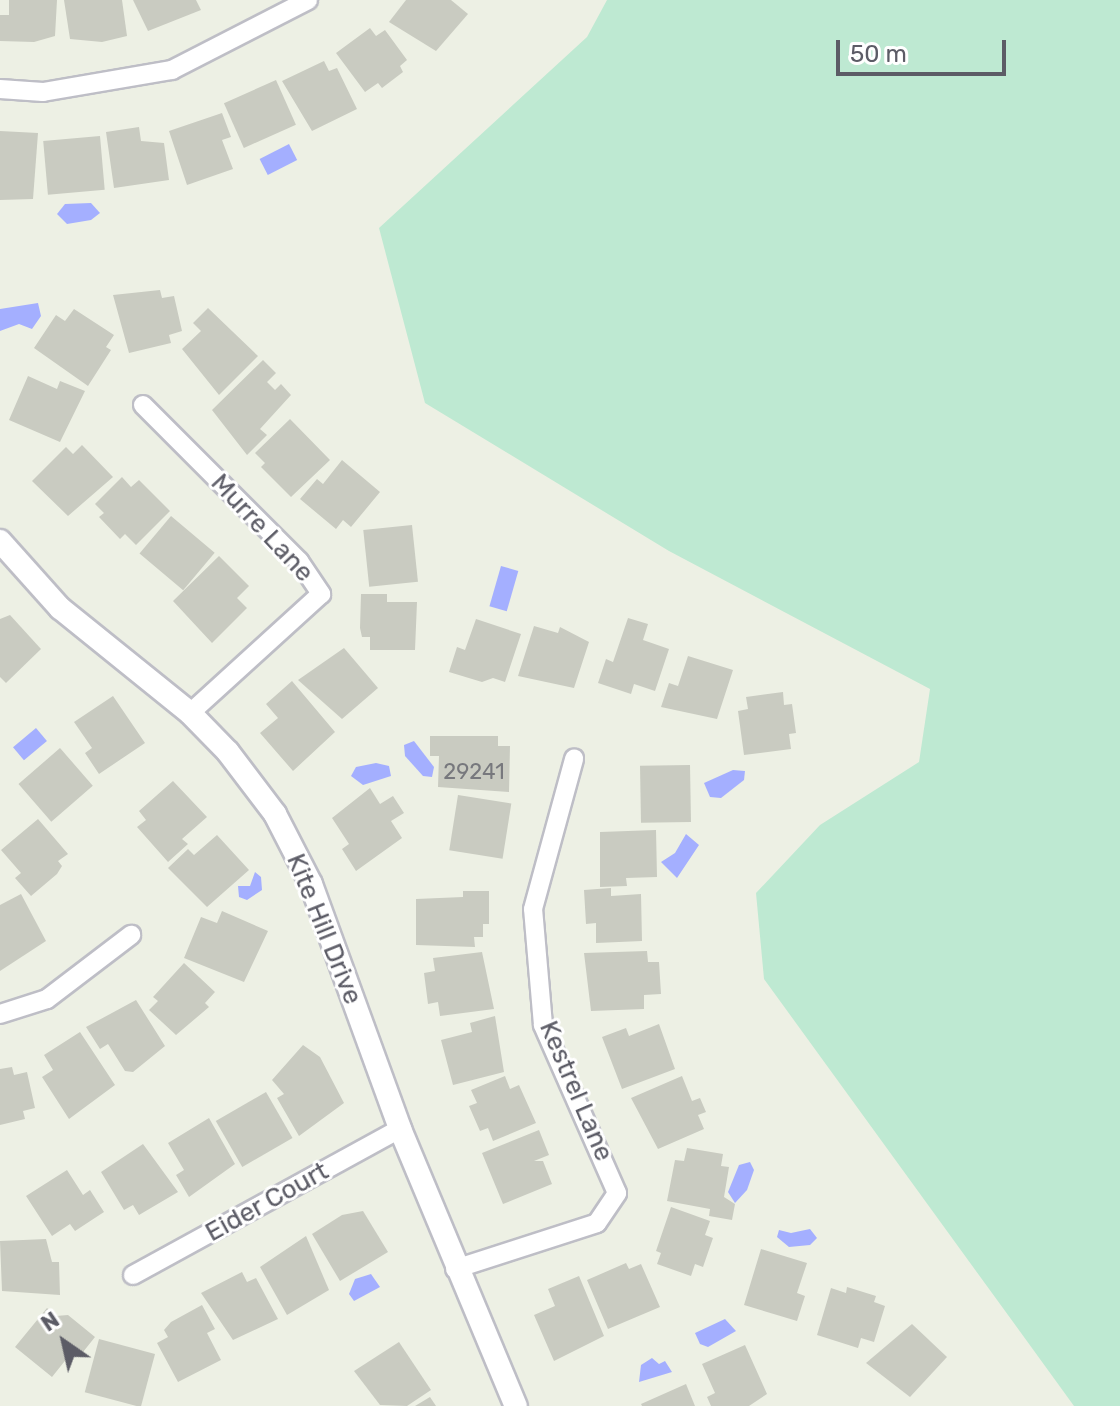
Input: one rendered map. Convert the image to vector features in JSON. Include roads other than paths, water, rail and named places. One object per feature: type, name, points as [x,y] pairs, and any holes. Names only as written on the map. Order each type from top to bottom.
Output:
[{"type":"street","points":[[0,89],[43,92],[172,70],[308,0]]},
{"type":"street","name":"Murre Lane","points":[[143,405],[299,561],[321,594],[190,713]]},
{"type":"street","name":"Kite Hill Drive","points":[[2,550],[60,608],[190,713],[228,752],[275,814],[311,884],[400,1129],[455,1269],[516,1406]]},
{"type":"street","name":"Kestrel Lane","points":[[455,1269],[597,1223],[617,1193],[543,1025],[533,909],[574,759]]},
{"type":"street","points":[[0,1014],[47,999],[131,935]]},
{"type":"street","name":"Eider Court","points":[[133,1275],[400,1129]]},
{"type":"water","points":[[289,144],[297,160],[268,175],[260,159]]},
{"type":"water","points":[[91,203],[100,213],[91,220],[67,224],[57,214],[65,204]]},
{"type":"water","points":[[38,303],[41,316],[32,329],[19,324],[0,331],[0,309]]},
{"type":"water","points":[[501,566],[518,571],[507,611],[489,606]]},
{"type":"water","points":[[36,728],[47,741],[24,760],[13,747]]},
{"type":"water","points":[[414,741],[434,767],[432,777],[423,776],[405,756],[404,745]]},
{"type":"water","points":[[376,763],[389,766],[391,776],[363,785],[351,776],[356,767]]},
{"type":"water","points":[[733,770],[745,771],[744,780],[721,798],[710,797],[704,783]]},
{"type":"water","points":[[686,834],[699,845],[677,878],[661,862],[675,853]]},
{"type":"water","points":[[255,872],[261,877],[262,890],[247,900],[239,897],[238,886],[250,886]]},
{"type":"water","points":[[750,1162],[754,1170],[747,1190],[735,1203],[728,1192],[739,1165]]},
{"type":"water","points":[[810,1229],[817,1238],[810,1245],[789,1247],[777,1237],[779,1230],[791,1233]]},
{"type":"water","points":[[371,1274],[380,1287],[354,1301],[349,1294],[355,1279]]},
{"type":"water","points":[[725,1319],[736,1331],[708,1347],[700,1344],[695,1333]]},
{"type":"water","points":[[652,1358],[659,1364],[665,1361],[672,1372],[639,1382],[641,1365]]}]
